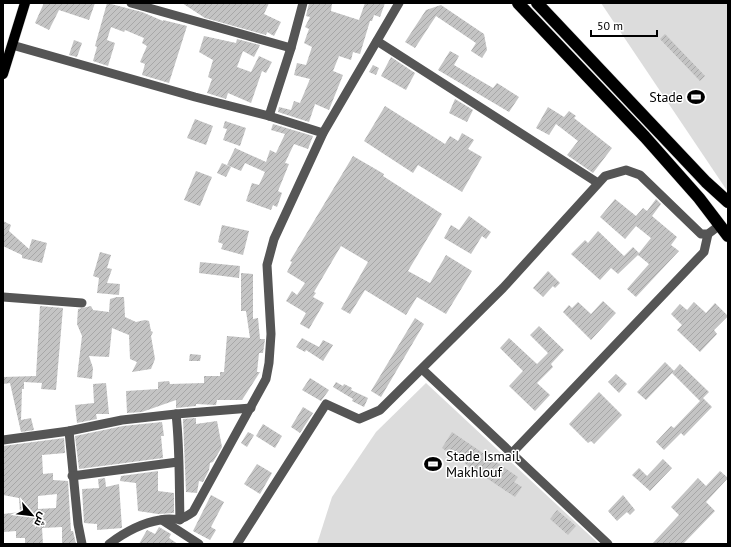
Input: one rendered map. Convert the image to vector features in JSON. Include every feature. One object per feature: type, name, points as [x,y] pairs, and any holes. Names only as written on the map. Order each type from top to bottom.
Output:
[{"type":"highway","points":[[518,3],[645,137],[699,198],[728,236]]},
{"type":"highway","points":[[537,3],[706,182],[728,202]]},
{"type":"main road","points":[[3,74],[25,3]]},
{"type":"street","points":[[131,3],[291,48]]},
{"type":"street","points":[[269,116],[291,48],[303,3]]},
{"type":"street","points":[[109,544],[128,530],[161,519],[180,520],[193,512],[251,408],[266,379],[269,363],[271,334],[267,265],[274,239],[323,133],[399,3]]},
{"type":"street","points":[[377,41],[598,184]]},
{"type":"street","points":[[12,45],[195,97],[269,116],[323,133]]},
{"type":"street","points":[[237,544],[326,404],[359,420],[380,410],[503,288],[605,176],[618,171],[626,170],[640,175],[701,234],[708,234],[720,225]]},
{"type":"street","points":[[512,453],[704,252],[708,234]]},
{"type":"street","points":[[3,297],[82,303]]},
{"type":"street","points":[[422,369],[608,544]]},
{"type":"street","points":[[3,440],[69,431],[122,420],[251,408]]},
{"type":"street","points":[[176,414],[179,443],[178,462],[180,520]]},
{"type":"street","points":[[69,431],[72,476],[82,544]]},
{"type":"street","points":[[72,476],[178,462]]},
{"type":"street","points":[[161,519],[199,544]]},
{"type":"shaded area","name":"Stade","points":[[601,3],[728,3],[728,192]]},
{"type":"shaded area","name":"Stade Ismail Makhlouf","points":[[426,383],[599,544],[317,544],[332,497],[376,432]]},
{"type":"building","points":[[44,3],[95,3],[89,20],[59,10],[49,30],[35,23]]},
{"type":"building","points":[[107,3],[142,12],[163,21],[187,26],[169,83],[142,75],[145,64],[140,62],[147,46],[142,43],[144,38],[125,30],[124,32],[111,27],[107,40],[115,43],[108,66],[93,61],[97,47],[95,46]]},
{"type":"building","points":[[182,3],[269,3],[264,14],[281,22],[274,36],[267,32],[266,35],[205,18]]},
{"type":"building","points":[[309,3],[332,3],[331,11],[359,20],[365,3],[385,3],[380,17],[374,15],[372,21],[370,21],[360,54],[353,52],[351,60],[339,56],[333,71],[343,75],[329,110],[315,104],[309,122],[278,112],[279,107],[291,110],[294,101],[300,103],[310,79],[294,75],[297,63],[306,65],[312,47],[304,43],[309,29],[305,27],[310,17],[306,16]]},
{"type":"building","points":[[441,5],[484,34],[487,50],[482,58],[471,51],[476,43],[436,16],[415,48],[405,42],[426,10]]},
{"type":"building","points":[[665,34],[705,76],[700,81],[660,39]]},
{"type":"building","points":[[204,36],[236,43],[237,39],[260,45],[254,57],[243,51],[237,67],[251,72],[259,56],[272,62],[266,73],[262,71],[251,103],[228,93],[226,99],[207,93],[212,79],[208,77],[213,60],[199,52]]},
{"type":"building","points":[[74,40],[82,43],[77,57],[69,55]]},
{"type":"building","points":[[450,51],[459,56],[454,65],[493,88],[497,83],[519,97],[509,112],[438,70]]},
{"type":"building","points":[[391,57],[415,73],[406,90],[381,76]]},
{"type":"building","points":[[373,65],[379,68],[376,75],[369,72]]},
{"type":"building","points":[[455,99],[473,110],[467,122],[449,113]]},
{"type":"building","points":[[385,106],[445,144],[450,136],[458,141],[462,133],[474,140],[468,149],[482,157],[462,192],[418,165],[413,173],[364,141]]},
{"type":"building","points":[[548,107],[564,117],[569,111],[576,116],[574,118],[612,148],[593,173],[567,155],[578,141],[556,124],[549,135],[536,128]]},
{"type":"building","points":[[195,119],[213,126],[206,145],[187,138]]},
{"type":"building","points":[[225,121],[246,128],[240,146],[223,140],[227,129],[223,128]]},
{"type":"building","points":[[273,124],[313,136],[308,149],[294,144],[285,163],[289,164],[278,191],[282,193],[277,207],[273,205],[271,210],[246,201],[252,183],[259,185],[265,172],[245,163],[241,171],[227,165],[235,148],[266,162],[270,150],[276,153],[285,134],[271,130]]},
{"type":"building","points":[[353,156],[384,174],[383,176],[442,214],[408,271],[430,283],[446,255],[472,271],[446,314],[417,297],[406,315],[365,290],[350,314],[341,309],[368,262],[341,246],[314,292],[316,293],[313,297],[324,303],[309,329],[300,324],[306,313],[286,301],[292,291],[297,295],[305,283],[287,272],[292,262],[290,261]]},
{"type":"building","points":[[222,163],[231,167],[226,177],[217,173]]},
{"type":"building","points":[[196,171],[212,177],[200,206],[184,200]]},
{"type":"building","points":[[615,199],[636,216],[643,208],[647,211],[656,199],[661,204],[652,216],[677,237],[671,245],[679,251],[636,297],[627,289],[649,264],[638,255],[618,274],[611,268],[600,280],[571,254],[585,240],[588,243],[598,231],[624,256],[633,247],[639,253],[651,238],[636,226],[625,239],[600,217]]},
{"type":"building","points":[[469,216],[491,232],[486,239],[482,236],[471,254],[444,238],[451,225],[459,230]]},
{"type":"building","points":[[3,221],[11,225],[9,231],[29,249],[32,239],[47,243],[42,263],[22,258],[22,255],[3,246]]},
{"type":"building","points":[[222,225],[249,231],[243,255],[221,249],[223,244],[218,242]]},
{"type":"building","points":[[100,252],[111,255],[107,268],[112,269],[107,283],[120,284],[119,295],[97,293],[99,278],[93,276]]},
{"type":"building","points":[[200,262],[240,266],[239,278],[199,273]]},
{"type":"building","points":[[548,271],[560,283],[555,288],[553,286],[543,297],[533,288]]},
{"type":"building","points":[[241,273],[253,274],[253,319],[258,318],[260,339],[265,339],[263,353],[259,353],[257,372],[260,372],[242,400],[217,400],[216,405],[196,404],[196,406],[176,408],[176,400],[142,412],[127,413],[126,391],[158,389],[158,382],[169,381],[170,384],[204,383],[204,376],[220,376],[220,372],[224,372],[227,336],[250,338],[246,311],[241,311]]},
{"type":"building","points":[[124,297],[125,317],[136,322],[145,320],[149,321],[151,331],[153,332],[151,336],[155,359],[151,369],[132,372],[137,362],[130,359],[129,335],[112,328],[109,357],[89,356],[93,368],[92,379],[77,377],[82,336],[77,324],[78,309],[91,306],[93,310],[109,312],[110,299]]},
{"type":"building","points":[[603,301],[616,313],[591,340],[563,312],[569,305],[572,308],[578,302],[591,314]]},
{"type":"building","points":[[694,302],[706,313],[715,303],[728,316],[714,330],[717,334],[700,352],[677,330],[682,325],[671,314],[680,304],[687,310]]},
{"type":"building","points":[[40,306],[63,308],[56,390],[41,389],[42,383],[24,382],[24,389],[22,389],[21,420],[31,418],[34,430],[21,432],[10,383],[3,384],[3,377],[36,376]]},
{"type":"building","points":[[415,318],[424,324],[381,397],[371,391]]},
{"type":"building","points":[[539,326],[564,350],[551,364],[553,367],[537,383],[550,395],[535,411],[509,386],[523,371],[500,348],[509,338],[537,364],[548,353],[530,335]]},
{"type":"building","points":[[302,338],[319,347],[323,340],[333,345],[323,361],[306,350],[305,352],[296,347]]},
{"type":"building","points":[[190,354],[201,355],[200,361],[189,361]]},
{"type":"building","points":[[665,362],[674,371],[646,400],[637,392]]},
{"type":"building","points":[[680,364],[709,392],[703,398],[712,407],[684,436],[681,433],[664,450],[656,442],[671,426],[674,428],[700,401],[672,373]]},
{"type":"building","points":[[616,374],[627,384],[619,393],[608,382]]},
{"type":"building","points":[[310,378],[329,390],[321,401],[302,390]]},
{"type":"building","points":[[336,382],[343,386],[344,384],[352,388],[351,390],[368,398],[364,407],[352,401],[353,399],[333,387]]},
{"type":"building","points":[[106,383],[109,414],[96,414],[97,419],[77,423],[75,405],[94,403],[93,384]]},
{"type":"building","points":[[599,392],[622,415],[594,444],[591,441],[588,443],[569,424]]},
{"type":"building","points":[[303,407],[313,413],[300,433],[291,427]]},
{"type":"building","points":[[196,418],[196,424],[217,421],[222,447],[213,462],[210,463],[209,470],[203,482],[199,481],[197,493],[186,492],[183,419]]},
{"type":"building","points":[[162,422],[164,436],[161,436],[163,458],[79,469],[75,436],[123,426]]},
{"type":"building","points":[[263,424],[282,436],[275,448],[256,436]]},
{"type":"building","points":[[248,432],[254,435],[247,447],[241,443]]},
{"type":"building","points":[[452,432],[518,477],[514,482],[522,487],[515,497],[442,448]]},
{"type":"building","points":[[64,438],[65,453],[42,455],[43,474],[53,473],[53,480],[68,481],[71,531],[73,531],[76,544],[62,544],[62,527],[42,528],[43,544],[25,544],[25,538],[16,538],[16,531],[4,532],[3,514],[20,512],[19,498],[3,495],[3,446]],"holes":[[[57,494],[56,508],[38,509],[38,496]]]},
{"type":"building","points":[[663,459],[672,468],[650,491],[632,475],[639,468],[647,476]]},
{"type":"building","points":[[257,464],[272,473],[260,494],[244,484]]},
{"type":"building","points":[[158,471],[158,491],[174,493],[174,513],[158,514],[138,511],[136,483],[120,481],[121,476]]},
{"type":"building","points":[[720,471],[728,478],[706,502],[715,511],[683,544],[652,544],[679,515],[671,507],[698,478],[706,486]]},
{"type":"building","points":[[105,478],[106,487],[119,484],[122,528],[97,530],[97,524],[84,523],[82,489],[99,488],[98,479]]},
{"type":"building","points":[[211,495],[224,502],[211,527],[216,530],[210,540],[193,531]]},
{"type":"building","points":[[623,495],[635,510],[630,515],[627,512],[617,521],[608,511]]},
{"type":"building","points":[[557,510],[576,526],[568,535],[550,519]]},
{"type":"building","points":[[159,527],[171,534],[169,538],[178,544],[139,544],[147,530],[155,534]]},
{"type":"place","name":"Stade","points":[[696,97]]},
{"type":"place","name":"Stade Ismail Makhlouf","points":[[433,464]]}]
